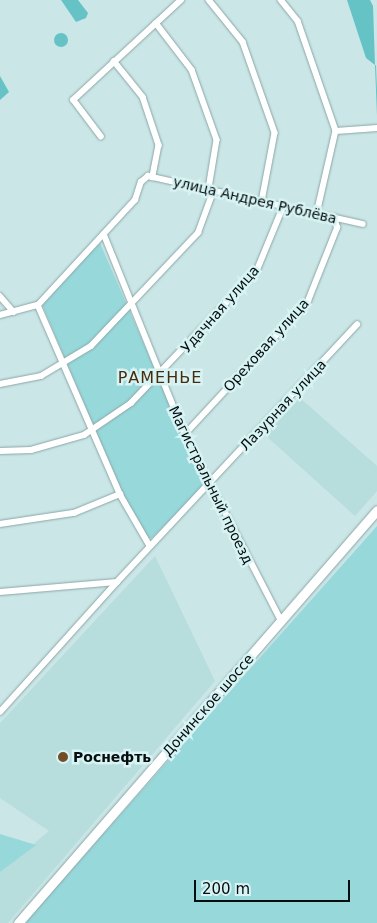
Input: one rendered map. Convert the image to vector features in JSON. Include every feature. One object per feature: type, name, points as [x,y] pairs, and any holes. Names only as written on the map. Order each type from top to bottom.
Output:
[{"type":"main road","name":"Донинское шоссе","points":[[18,923],[377,510]]},
{"type":"street","points":[[101,137],[74,100],[181,0]]},
{"type":"street","points":[[209,0],[243,42],[275,133],[262,202]]},
{"type":"street","points":[[281,0],[298,21],[336,131],[317,214]]},
{"type":"street","points":[[0,384],[25,381],[65,366],[132,306],[198,233],[211,191],[217,140],[192,70],[156,22]]},
{"type":"street","points":[[0,315],[38,304],[135,200],[150,177],[159,145],[146,105],[114,61]]},
{"type":"street","points":[[336,131],[374,128]]},
{"type":"street","name":"улица Андрея Рублёва","points":[[150,177],[283,208],[363,224]]},
{"type":"street","name":"Удачная улица","points":[[0,451],[31,450],[90,430],[159,378],[258,270],[283,208]]},
{"type":"street","name":"Ореховая улица","points":[[184,434],[308,301],[337,228],[334,217]]},
{"type":"street","name":"Магистральный проезд","points":[[104,234],[159,378],[184,434],[208,484],[281,620]]},
{"type":"street","points":[[0,296],[14,312]]},
{"type":"street","points":[[38,304],[90,430],[120,494],[150,546]]},
{"type":"street","name":"Лазурная улица","points":[[0,712],[150,546],[357,325]]},
{"type":"street","points":[[0,524],[74,513],[120,494]]},
{"type":"street","points":[[0,592],[118,582]]},
{"type":"shaded area","points":[[61,0],[78,0],[88,13],[86,18],[76,22]]},
{"type":"shaded area","points":[[347,0],[370,0],[373,6],[375,65],[366,58]]},
{"type":"shaded area","points":[[58,33],[64,33],[68,40],[64,47],[58,47],[54,43],[54,37]]},
{"type":"shaded area","points":[[0,76],[9,92],[0,100]]},
{"type":"shaded area","points":[[100,243],[205,485],[152,538],[147,538],[123,495],[41,302]]},
{"type":"shaded area","points":[[300,398],[377,466],[377,491],[355,516],[265,435]]},
{"type":"shaded area","points":[[377,526],[377,923],[24,923]]},
{"type":"shaded area","points":[[155,556],[215,681],[8,923],[0,923],[0,872],[49,831],[0,798],[0,723]]},
{"type":"shaded area","points":[[0,834],[36,845],[0,872]]},
{"type":"waterway","points":[[375,65],[377,114]]},
{"type":"place","name":"Роснефть","points":[[63,757]]},
{"type":"district","name":"РАМЕНЬЕ","points":[[160,378]]}]
